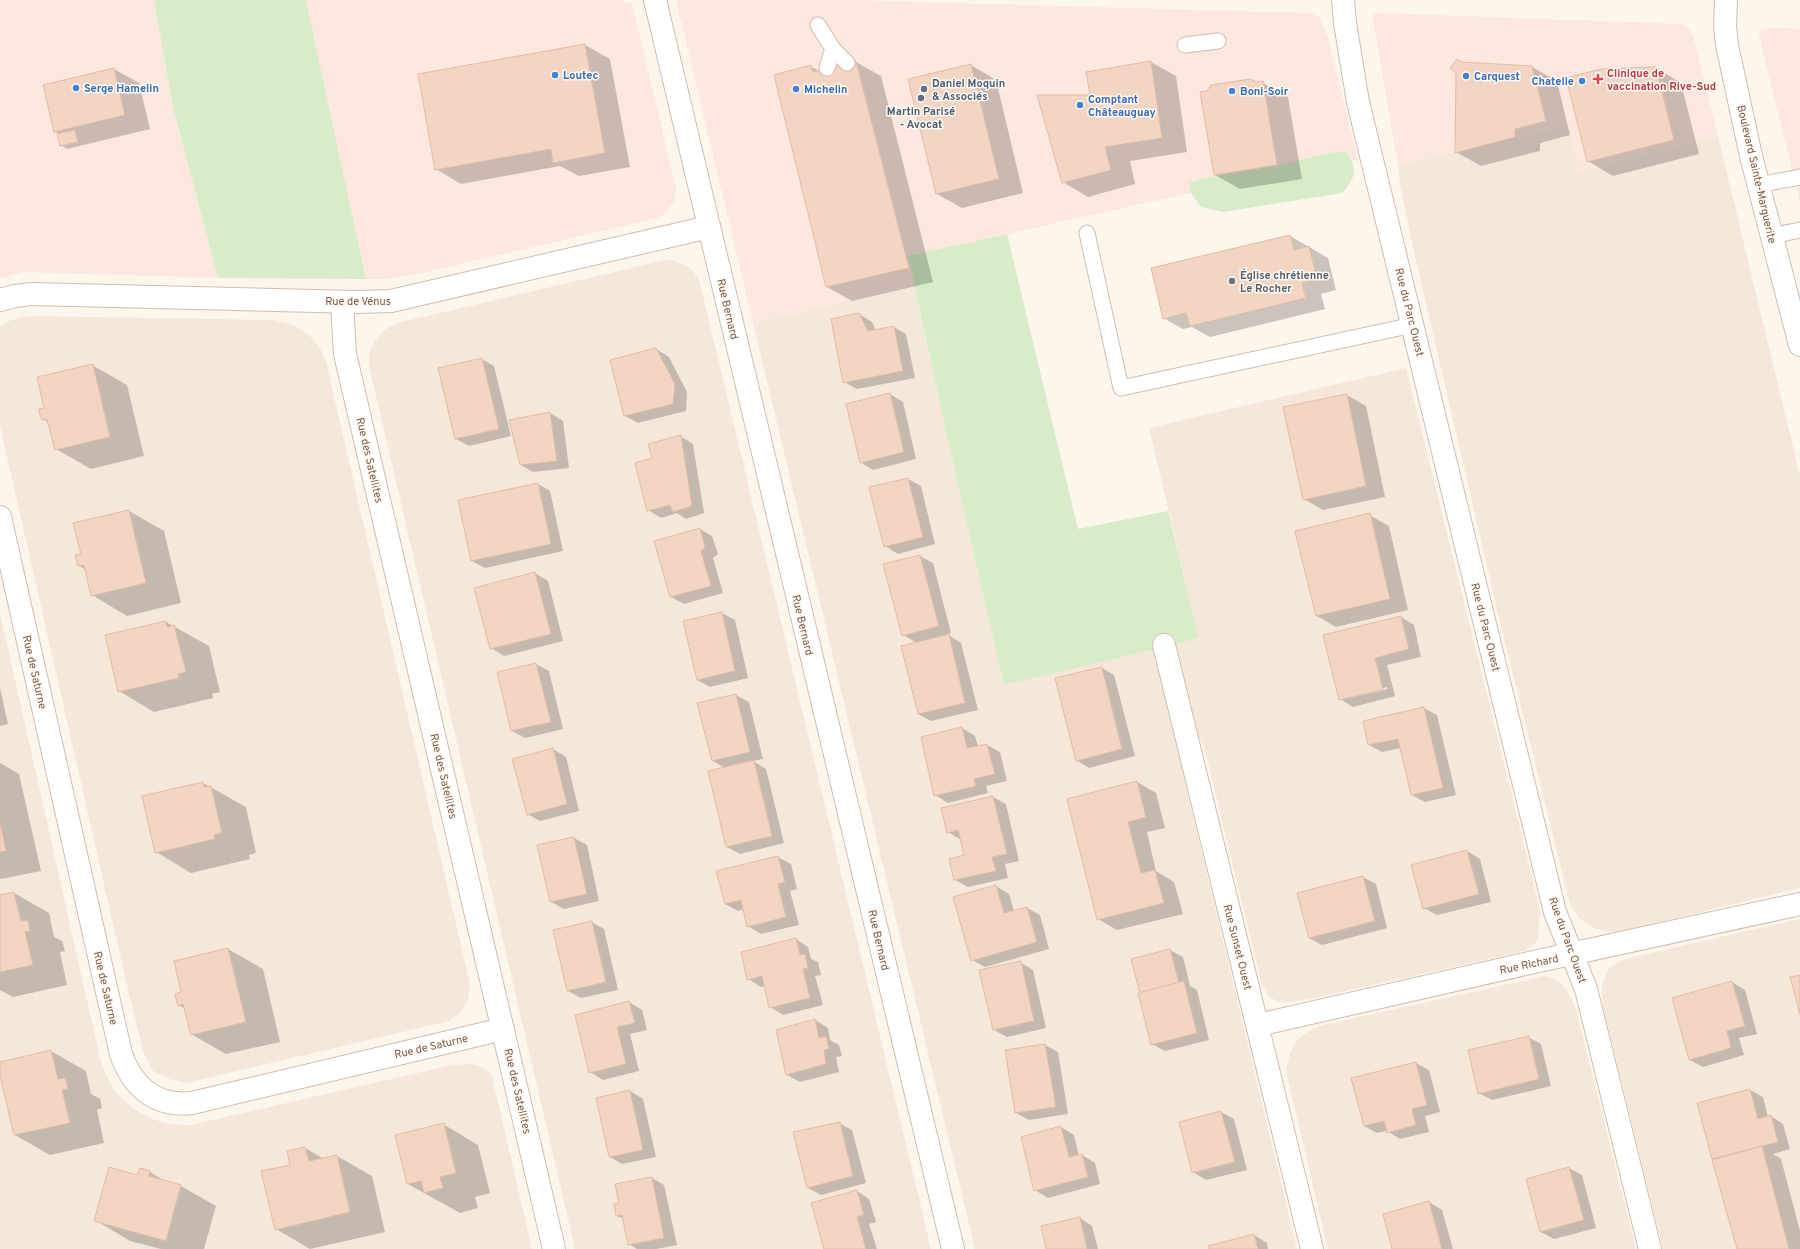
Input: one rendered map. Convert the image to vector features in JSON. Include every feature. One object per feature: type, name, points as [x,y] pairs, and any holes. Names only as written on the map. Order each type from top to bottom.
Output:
[{"type":"street","name":"Rue Bernard","points":[[655,0],[953,1249]]},
{"type":"street","name":"Rue du Parc Ouest","points":[[1343,0],[1345,23],[1358,102],[1555,912],[1586,989],[1650,1249]]},
{"type":"street","name":"Boulevard Sainte-Marguerite","points":[[1726,0],[1725,27],[1727,45],[1758,185],[1800,346]]},
{"type":"street","name":"Rue de Vénus","points":[[0,300],[32,294],[342,302],[402,300],[709,227]]},
{"type":"street","name":"Rue des Satellites","points":[[342,302],[346,354],[554,1249]]},
{"type":"street","name":"Rue de Saturne","points":[[0,517],[121,1054],[131,1076],[137,1084],[154,1096],[169,1102],[180,1104],[192,1103],[503,1029]]},
{"type":"street","name":"Rue Sunset Ouest","points":[[1164,645],[1312,1249]]},
{"type":"street","name":"Rue Richard","points":[[1258,1025],[1800,904]]},
{"type":"lane","points":[[818,25],[833,48],[847,63]]},
{"type":"lane","points":[[1185,45],[1218,41]]},
{"type":"lane","points":[[827,68],[833,48]]},
{"type":"lane","points":[[1758,185],[1800,177]]},
{"type":"lane","points":[[1771,236],[1800,230]]},
{"type":"lane","points":[[1086,233],[1121,388],[1413,325]]},
{"type":"shaded area","points":[[0,0],[154,0],[172,103],[218,278],[23,272],[0,278]]},
{"type":"shaded area","points":[[306,0],[623,0],[625,3],[632,3],[676,188],[674,201],[666,213],[657,218],[418,274],[385,279],[366,279]]},
{"type":"shaded area","points":[[676,0],[853,0],[1311,13],[1319,17],[1328,38],[1358,160],[1191,193],[908,256],[914,285],[753,323]]},
{"type":"shaded area","points":[[1373,14],[1681,24],[1688,27],[1693,36],[1718,136],[1579,171],[1569,125],[1398,165],[1373,19]]},
{"type":"shaded area","points":[[1767,28],[1800,29],[1800,202],[1759,35],[1760,31]]},
{"type":"shaded area","points":[[1569,125],[1579,171],[1718,136],[1800,476],[1800,888],[1627,930],[1610,932],[1593,928],[1580,919],[1570,904],[1496,605],[1413,247],[1400,185],[1398,165]]},
{"type":"shaded area","points":[[670,259],[688,267],[699,279],[931,1249],[575,1249],[369,366],[370,351],[375,340],[384,330],[397,323]]},
{"type":"shaded area","points":[[914,285],[1004,684],[1156,649],[1186,786],[1297,1249],[975,1249],[753,323]]},
{"type":"shaded area","points":[[31,316],[274,320],[294,325],[309,335],[320,348],[326,362],[470,985],[468,999],[461,1012],[449,1021],[186,1083],[169,1079],[153,1071],[143,1051],[123,968],[0,426],[0,327],[9,321]]},
{"type":"shaded area","points":[[1406,368],[1540,911],[1538,938],[1533,946],[1525,951],[1310,999],[1280,1002],[1269,997],[1262,985],[1204,746],[1196,733],[1174,645],[1199,638],[1149,428]]},
{"type":"shaded area","points":[[0,613],[100,1058],[107,1077],[116,1093],[133,1108],[152,1119],[169,1124],[191,1125],[452,1065],[471,1064],[484,1068],[492,1075],[532,1249],[0,1249]]},
{"type":"shaded area","points":[[1800,919],[1800,1249],[1663,1249],[1602,1002],[1602,986],[1608,970],[1618,962],[1633,957]]},
{"type":"shaded area","points":[[1545,976],[1553,978],[1562,984],[1570,995],[1576,1010],[1636,1249],[1328,1249],[1286,1071],[1290,1053],[1297,1040],[1309,1031],[1323,1025]]},
{"type":"green space","points":[[154,0],[306,0],[366,279],[218,278],[172,103]]},
{"type":"green space","points":[[1346,152],[1353,163],[1354,173],[1350,183],[1342,193],[1223,212],[1201,207],[1191,193],[1189,183],[1201,179],[1331,153]]},
{"type":"green space","points":[[1007,234],[1078,529],[1168,511],[1199,638],[1174,645],[1172,635],[1154,639],[1156,649],[1004,685],[948,441],[908,256]]},
{"type":"building","points":[[585,44],[605,153],[553,163],[551,149],[435,170],[418,74]]},
{"type":"building","points":[[1457,59],[1462,62],[1532,66],[1546,121],[1515,129],[1515,137],[1455,153],[1456,73],[1450,68]]},
{"type":"building","points":[[856,61],[909,268],[826,287],[774,75],[811,65],[813,72]]},
{"type":"building","points":[[1151,61],[1162,138],[1105,147],[1111,170],[1062,183],[1037,95],[1090,95],[1086,72]]},
{"type":"building","points":[[971,64],[999,179],[936,194],[908,79]]},
{"type":"building","points":[[1656,67],[1674,140],[1587,162],[1566,78],[1601,69]]},
{"type":"building","points":[[114,68],[125,115],[54,132],[43,85]]},
{"type":"building","points":[[1250,79],[1256,82],[1263,81],[1277,165],[1214,175],[1200,92],[1207,91],[1211,85]]},
{"type":"building","points":[[75,130],[78,142],[60,146],[57,134]]},
{"type":"building","name":"Église chrétienne Le Rocher","points":[[1290,235],[1294,250],[1309,246],[1317,279],[1302,283],[1306,298],[1190,326],[1186,313],[1163,319],[1151,268]]},
{"type":"building","points":[[859,313],[868,331],[894,326],[903,371],[843,383],[831,319]]},
{"type":"building","points":[[656,348],[675,384],[673,404],[624,416],[610,360]]},
{"type":"building","points":[[482,358],[499,429],[455,439],[438,368]]},
{"type":"building","points":[[93,364],[110,437],[55,450],[47,419],[42,420],[40,415],[39,409],[44,408],[37,377]]},
{"type":"building","points":[[890,393],[904,452],[860,463],[846,404]]},
{"type":"building","points":[[1347,394],[1366,486],[1303,500],[1283,407]]},
{"type":"building","points":[[550,412],[557,461],[520,465],[509,420]]},
{"type":"building","points":[[681,435],[692,506],[673,512],[670,505],[647,511],[635,463],[652,458],[648,444]]},
{"type":"building","points":[[908,478],[923,537],[884,547],[869,487]]},
{"type":"building","points":[[538,483],[551,544],[471,561],[458,500]]},
{"type":"building","points":[[129,510],[146,583],[91,596],[84,565],[78,566],[75,555],[81,554],[73,523]]},
{"type":"building","points":[[1370,513],[1390,599],[1316,616],[1295,531]]},
{"type":"building","points":[[700,528],[705,547],[701,551],[711,586],[670,597],[654,541]]},
{"type":"building","points":[[920,555],[939,626],[902,636],[883,564]]},
{"type":"building","points":[[535,572],[551,634],[490,649],[474,588]]},
{"type":"building","points":[[722,612],[735,671],[697,680],[683,621]]},
{"type":"building","points":[[1401,616],[1409,649],[1375,658],[1383,689],[1339,700],[1323,635]]},
{"type":"building","points":[[166,621],[167,627],[174,625],[186,672],[178,674],[179,678],[118,692],[105,635]]},
{"type":"building","points":[[949,634],[965,703],[918,714],[901,646]]},
{"type":"building","points":[[536,663],[551,722],[511,731],[497,672]]},
{"type":"building","points":[[1102,667],[1122,749],[1076,761],[1055,678]]},
{"type":"building","points":[[736,694],[750,752],[712,761],[697,703]]},
{"type":"building","points":[[1424,707],[1443,788],[1411,795],[1398,739],[1368,745],[1363,721]]},
{"type":"building","points":[[962,727],[967,748],[987,744],[995,774],[974,779],[976,786],[934,796],[921,737]]},
{"type":"building","points":[[553,748],[567,804],[527,815],[512,759]]},
{"type":"building","points":[[754,760],[772,836],[726,847],[708,771]]},
{"type":"building","points":[[1137,781],[1146,817],[1128,822],[1141,873],[1155,870],[1164,903],[1097,920],[1067,799]]},
{"type":"building","points":[[203,782],[204,787],[211,786],[222,833],[214,835],[215,839],[155,853],[142,796]]},
{"type":"building","points":[[993,796],[1007,854],[992,857],[996,871],[954,880],[949,859],[964,855],[958,830],[947,833],[941,808]]},
{"type":"building","points":[[0,823],[6,851],[0,852]]},
{"type":"building","points":[[574,837],[587,894],[550,902],[537,845]]},
{"type":"building","points":[[1467,850],[1479,894],[1423,909],[1411,865]]},
{"type":"building","points":[[778,856],[785,882],[778,884],[786,917],[747,927],[741,900],[725,904],[716,871]]},
{"type":"building","points":[[1363,876],[1375,921],[1309,938],[1297,893]]},
{"type":"building","points":[[996,885],[1004,913],[1027,907],[1037,942],[971,961],[953,897]]},
{"type":"building","points":[[14,892],[21,921],[28,920],[30,931],[25,932],[33,965],[0,972],[0,895]]},
{"type":"building","points":[[592,921],[606,982],[567,991],[553,930]]},
{"type":"building","points":[[796,938],[800,955],[805,954],[808,968],[803,969],[810,998],[769,1008],[762,976],[747,980],[741,952]]},
{"type":"building","points":[[228,948],[246,1022],[191,1035],[183,1004],[178,1006],[175,994],[181,992],[174,961]]},
{"type":"building","points":[[1170,949],[1179,983],[1140,993],[1131,959]]},
{"type":"building","points":[[1021,961],[1034,1021],[993,1030],[979,970]]},
{"type":"building","points":[[1800,975],[1800,1015],[1790,977]]},
{"type":"building","points":[[1184,981],[1197,1033],[1151,1045],[1138,993]]},
{"type":"building","points":[[1732,981],[1745,1026],[1727,1031],[1731,1048],[1689,1060],[1672,998]]},
{"type":"building","points":[[629,1001],[635,1023],[617,1027],[626,1064],[589,1073],[575,1015]]},
{"type":"building","points":[[815,1019],[819,1038],[826,1036],[829,1049],[824,1050],[826,1064],[786,1075],[776,1030]]},
{"type":"building","points":[[1529,1036],[1539,1079],[1478,1094],[1468,1050]]},
{"type":"building","points":[[1045,1044],[1056,1107],[1015,1113],[1005,1050]]},
{"type":"building","points":[[51,1050],[58,1079],[65,1078],[68,1089],[62,1090],[70,1123],[14,1135],[0,1076],[0,1062]]},
{"type":"building","points":[[1416,1062],[1427,1105],[1412,1109],[1416,1125],[1387,1133],[1384,1121],[1364,1126],[1351,1078]]},
{"type":"building","points":[[1750,1089],[1758,1119],[1771,1115],[1778,1142],[1712,1159],[1697,1103]]},
{"type":"building","points":[[630,1090],[643,1150],[609,1157],[596,1098]]},
{"type":"building","points":[[1221,1111],[1235,1162],[1192,1173],[1179,1122]]},
{"type":"building","points":[[840,1122],[853,1176],[807,1188],[793,1132]]},
{"type":"building","points":[[444,1123],[456,1173],[440,1177],[443,1188],[424,1193],[421,1181],[407,1184],[395,1135]]},
{"type":"building","points":[[1061,1126],[1069,1157],[1082,1154],[1088,1177],[1034,1191],[1021,1137]]},
{"type":"building","points":[[1762,1146],[1789,1249],[1737,1249],[1712,1160]]},
{"type":"building","points":[[305,1147],[309,1161],[337,1155],[350,1212],[275,1230],[261,1171],[290,1165],[287,1151]]},
{"type":"building","points":[[109,1167],[137,1175],[140,1168],[144,1169],[150,1171],[149,1176],[181,1185],[166,1241],[94,1221]]},
{"type":"building","points":[[1569,1167],[1584,1220],[1540,1232],[1526,1179]]},
{"type":"building","points":[[652,1177],[664,1238],[628,1245],[622,1215],[616,1216],[614,1204],[619,1203],[615,1184]]},
{"type":"building","points":[[857,1190],[864,1215],[857,1217],[866,1249],[824,1249],[811,1203]]},
{"type":"building","points":[[1429,1201],[1442,1249],[1392,1249],[1383,1214]]},
{"type":"building","points":[[1080,1217],[1087,1249],[1046,1249],[1041,1226]]},
{"type":"building","points":[[1254,1234],[1258,1249],[1209,1249],[1208,1246]]},
{"type":"place","name":"Loutec","points":[[555,75]]},
{"type":"place","name":"Carquest","points":[[1466,76]]},
{"type":"place","name":"Clinique de vaccination Rive-Sud","points":[[1598,79]]},
{"type":"place","name":"Chatelle","points":[[1582,81]]},
{"type":"place","name":"Serge Hamelin","points":[[76,88]]},
{"type":"place","name":"Michelin","points":[[796,89]]},
{"type":"place","name":"Daniel Moquin & Associés","points":[[924,89]]},
{"type":"place","name":"Boni-Soir","points":[[1232,91]]},
{"type":"place","name":"Martin Parisé - Avocat","points":[[921,98]]},
{"type":"place","name":"Comptant Châteauguay","points":[[1080,105]]},
{"type":"place","name":"Église chrétienne Le Rocher","points":[[1232,281]]}]
